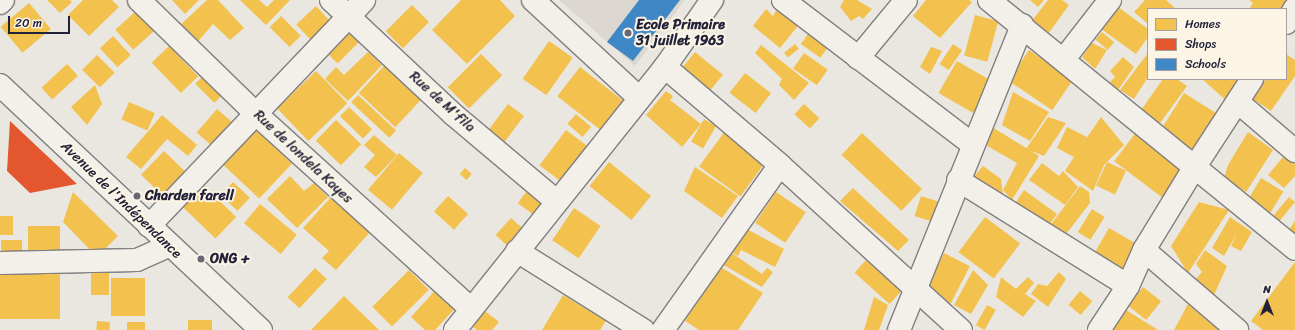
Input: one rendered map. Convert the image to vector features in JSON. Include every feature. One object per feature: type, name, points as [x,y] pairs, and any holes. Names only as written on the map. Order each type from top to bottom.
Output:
[{"type":"street","points":[[0,3],[3,0]]},
{"type":"street","name":"Rue de londela Kayes","points":[[139,0],[255,113],[471,309]]},
{"type":"street","name":"Rue de M'fila","points":[[331,0],[348,17],[556,201]]},
{"type":"street","points":[[149,226],[364,0]]},
{"type":"street","points":[[533,0],[638,97]]},
{"type":"street","points":[[454,330],[638,97],[665,67],[712,0]]},
{"type":"street","points":[[783,0],[972,144]]},
{"type":"street","points":[[858,58],[906,0]]},
{"type":"street","points":[[989,0],[1064,59],[1194,168],[1295,249]]},
{"type":"street","points":[[1064,59],[1110,0]]},
{"type":"street","points":[[1287,22],[1295,8]]},
{"type":"street","points":[[899,330],[914,287],[1022,25]]},
{"type":"street","points":[[665,67],[780,165],[960,330]]},
{"type":"street","points":[[1099,330],[1128,286],[1144,250],[1194,168],[1239,103],[1251,80]]},
{"type":"street","name":"Avenue de l'Indépendance","points":[[0,85],[169,246],[261,330]]},
{"type":"street","points":[[1239,103],[1295,151]]},
{"type":"street","points":[[663,330],[780,165]]},
{"type":"street","points":[[958,180],[1128,286]]},
{"type":"street","points":[[0,262],[137,260],[169,246]]},
{"type":"street","points":[[1144,250],[1237,330]]},
{"type":"street","points":[[517,251],[618,323],[643,330]]},
{"type":"shaded area","name":"Ecole Primaire 31 juillet 1963","points":[[559,0],[685,0],[635,66]]},
{"type":"building: Homes","points":[[47,0],[70,0],[72,2],[60,13]]},
{"type":"building: Homes","points":[[83,0],[112,0],[119,7],[89,36],[68,15]]},
{"type":"building: Homes","points":[[172,0],[199,0],[185,14]]},
{"type":"building: Homes","points":[[207,0],[218,0],[244,28],[230,40],[213,24],[195,45],[178,27]]},
{"type":"building: Homes","points":[[240,0],[259,0],[267,7],[274,0],[290,0],[266,25]]},
{"type":"building: Homes","points":[[461,0],[500,0],[515,16],[467,64],[432,30]]},
{"type":"building: Homes","points":[[844,0],[857,0],[872,9],[863,19],[859,16],[851,21],[840,7]]},
{"type":"building: Homes","points":[[926,0],[969,0],[972,2],[940,38],[913,16]]},
{"type":"building: Homes","points":[[1030,0],[1044,0],[1038,7]]},
{"type":"building: Homes","points":[[1048,0],[1062,0],[1069,5],[1048,34],[1031,22]]},
{"type":"building: Homes","points":[[1145,0],[1166,0],[1175,8],[1147,8],[1147,23],[1134,12]]},
{"type":"building: Homes","points":[[1249,0],[1286,0],[1281,8],[1250,8],[1253,3]]},
{"type":"building: Homes","points":[[29,3],[51,29],[23,53],[1,27]]},
{"type":"building: Homes","points":[[1114,4],[1147,28],[1147,38],[1136,54],[1097,26]]},
{"type":"building: Homes","points":[[412,5],[429,22],[403,48],[386,31]]},
{"type":"building: Homes","points":[[779,5],[801,22],[780,48],[753,26],[766,9],[773,16]]},
{"type":"building: Homes","points":[[316,6],[332,23],[312,41],[296,24]]},
{"type":"building: Homes","points":[[136,11],[154,31],[133,50],[115,30]]},
{"type":"building: Homes","points":[[975,15],[998,21],[987,62],[964,56]]},
{"type":"building: Homes","points":[[281,16],[301,36],[289,47],[270,27]]},
{"type":"building: Homes","points":[[351,26],[363,38],[338,63],[326,51]]},
{"type":"building: Homes","points":[[810,31],[830,45],[820,58],[801,44]]},
{"type":"building: Homes","points":[[1102,32],[1114,42],[1108,50],[1096,40]]},
{"type":"building: Homes","points":[[113,36],[131,55],[118,67],[100,48]]},
{"type":"building: Homes","points":[[549,41],[573,58],[546,95],[523,79]]},
{"type":"building: Homes","points":[[1092,43],[1107,50],[1095,69],[1082,57]]},
{"type":"building: Homes","points":[[795,44],[799,49],[788,57],[784,53]]},
{"type":"building: Homes","points":[[953,44],[962,50],[949,70],[940,64]]},
{"type":"building: Homes","points":[[761,45],[809,83],[794,100],[779,85],[782,79],[755,53]]},
{"type":"building: Homes","points":[[169,46],[198,76],[181,93],[152,63]]},
{"type":"building: Homes","points":[[931,47],[942,51],[930,74],[920,67]]},
{"type":"building: Homes","points":[[1029,50],[1073,80],[1052,110],[1008,81]]},
{"type":"building: Homes","points":[[368,52],[382,65],[348,101],[325,79],[336,67],[344,75]]},
{"type":"building: Homes","points":[[695,52],[723,75],[709,93],[681,70]]},
{"type":"building: Homes","points":[[804,53],[828,70],[817,85],[793,69]]},
{"type":"building: Homes","points":[[481,54],[502,75],[469,108],[448,87]]},
{"type":"building: Homes","points":[[1147,54],[1147,79],[1134,99],[1120,90]]},
{"type":"building: Homes","points":[[97,55],[115,73],[100,88],[82,70]]},
{"type":"building: Homes","points":[[1287,55],[1295,60],[1295,76],[1271,111],[1253,99],[1265,80],[1287,80]]},
{"type":"building: Homes","points":[[1123,57],[1134,67],[1118,90],[1109,83],[1115,77],[1110,71]]},
{"type":"building: Homes","points":[[957,61],[992,81],[973,113],[938,93]]},
{"type":"building: Homes","points":[[67,64],[78,76],[52,100],[41,88]]},
{"type":"building: Homes","points":[[384,66],[421,100],[395,127],[359,93]]},
{"type":"building: Homes","points":[[580,67],[623,101],[601,130],[557,96]]},
{"type":"building: Homes","points":[[316,71],[347,103],[308,141],[277,109]]},
{"type":"building: Homes","points":[[745,73],[771,93],[756,113],[730,93]]},
{"type":"building: Homes","points":[[203,76],[222,95],[214,103],[195,84]]},
{"type":"building: Homes","points":[[1162,80],[1178,80],[1187,86],[1158,126],[1139,113]]},
{"type":"building: Homes","points":[[1203,80],[1241,80],[1229,103]]},
{"type":"building: Homes","points":[[95,85],[102,104],[87,125],[71,107]]},
{"type":"building: Homes","points":[[666,91],[673,96],[670,100],[701,124],[682,147],[646,115]]},
{"type":"building: Homes","points":[[1013,92],[1049,112],[1030,141],[1002,125]]},
{"type":"building: Homes","points":[[1184,93],[1219,115],[1194,155],[1159,133]]},
{"type":"building: Homes","points":[[358,95],[396,130],[389,138],[351,102]]},
{"type":"building: Homes","points":[[129,102],[155,113],[147,130],[122,119]]},
{"type":"building: Homes","points":[[508,104],[524,116],[504,143],[488,131]]},
{"type":"building: Homes","points":[[804,104],[819,118],[810,129],[794,114]]},
{"type":"building: Homes","points":[[349,107],[372,129],[363,139],[340,116]]},
{"type":"building: Homes","points":[[217,109],[234,124],[214,147],[197,132]]},
{"type":"building: Homes","points":[[576,114],[591,127],[583,137],[567,124]]},
{"type":"building: Homes","points":[[162,115],[197,145],[188,156],[167,139],[141,169],[126,157]]},
{"type":"building: Homes","points":[[1048,117],[1066,123],[1044,156],[1026,149]]},
{"type":"building: Homes","points":[[1101,117],[1124,145],[1104,165],[1093,191],[1065,171],[1074,157],[1057,148],[1067,127],[1087,137],[1075,155]]},
{"type":"building: Homes","points":[[704,119],[716,126],[703,149],[691,142]]},
{"type":"building: Homes","points":[[336,120],[361,144],[341,165],[316,141]]},
{"type":"building: Homes","points":[[992,127],[1039,156],[1012,200],[1003,190],[1017,163],[982,143]]},
{"type":"building: Homes","points":[[254,128],[292,163],[259,199],[221,163]]},
{"type":"building: Homes","points":[[566,130],[590,148],[563,183],[540,165]]},
{"type":"building: Homes","points":[[725,131],[766,161],[740,197],[699,167]]},
{"type":"building: Homes","points":[[1137,131],[1188,170],[1165,200],[1114,161]]},
{"type":"building: Homes","points":[[1248,132],[1273,150],[1246,192],[1224,178],[1228,165]]},
{"type":"building: Homes","points":[[862,133],[922,189],[902,211],[842,155]]},
{"type":"building: Homes","points":[[374,135],[397,155],[376,177],[364,167],[375,155],[364,145]]},
{"type":"building: Homes","points":[[1289,150],[1295,155],[1295,176],[1284,188],[1268,175]]},
{"type":"building: Homes","points":[[164,151],[188,174],[165,198],[141,175]]},
{"type":"building: Homes","points":[[399,153],[423,173],[392,210],[368,190]]},
{"type":"building: Homes","points":[[609,162],[651,196],[631,220],[589,186]]},
{"type":"building: Homes","points":[[1107,162],[1126,171],[1115,194],[1096,186]]},
{"type":"building: Homes","points":[[1042,163],[1059,176],[1063,171],[1078,187],[1065,205],[1029,180]]},
{"type":"building: Homes","points":[[983,166],[1001,179],[1004,202],[971,180]]},
{"type":"building: Homes","points":[[695,167],[738,196],[722,218],[684,191]]},
{"type":"building: Homes","points":[[465,168],[472,174],[467,180],[460,174]]},
{"type":"building: Homes","points":[[290,176],[304,191],[314,183],[328,197],[297,228],[267,199]]},
{"type":"building: Homes","points":[[1261,178],[1283,191],[1266,221],[1243,207]]},
{"type":"building: Homes","points":[[233,182],[250,198],[238,211],[221,195]]},
{"type":"building: Homes","points":[[201,183],[236,217],[215,239],[180,205]]},
{"type":"building: Homes","points":[[1080,186],[1089,192],[1090,203],[1063,238],[1049,227]]},
{"type":"building: Homes","points":[[853,188],[909,240],[898,251],[840,201]]},
{"type":"building: Homes","points":[[1024,190],[1057,214],[1046,229],[1012,208]]},
{"type":"building: Homes","points":[[73,192],[118,236],[97,257],[63,222]]},
{"type":"building: Homes","points":[[526,192],[541,203],[533,214],[518,203]]},
{"type":"building: Homes","points":[[776,192],[806,212],[785,243],[755,223]]},
{"type":"building: Homes","points":[[332,196],[371,231],[336,270],[322,258],[329,251],[303,228]]},
{"type":"building: Homes","points":[[448,196],[468,214],[454,230],[434,212]]},
{"type":"building: Homes","points":[[921,196],[939,202],[933,222],[915,216]]},
{"type":"building: Homes","points":[[1289,197],[1295,202],[1273,228],[1267,223]]},
{"type":"building: Homes","points":[[1199,202],[1229,210],[1188,273],[1171,246]]},
{"type":"building: Homes","points":[[260,204],[297,235],[281,254],[244,223]]},
{"type":"building: Homes","points":[[574,208],[601,226],[579,258],[552,240]]},
{"type":"building: Homes","points":[[1092,209],[1105,217],[1090,240],[1078,232]]},
{"type":"building: Homes","points":[[0,216],[13,216],[13,235],[0,235]]},
{"type":"building: Homes","points":[[985,217],[1020,243],[994,279],[959,252]]},
{"type":"building: Homes","points":[[1230,217],[1252,232],[1241,251],[1231,246],[1237,233],[1224,256],[1212,248]]},
{"type":"building: Homes","points":[[511,218],[522,228],[507,245],[496,235]]},
{"type":"building: Homes","points":[[1295,221],[1295,245],[1284,237]]},
{"type":"building: Homes","points":[[28,226],[60,226],[60,250],[28,250]]},
{"type":"building: Homes","points":[[743,227],[784,249],[775,267],[741,250],[738,256],[730,251]]},
{"type":"building: Homes","points":[[1109,228],[1138,245],[1121,274],[1092,257]]},
{"type":"building: Homes","points":[[1,240],[22,240],[22,253],[1,253]]},
{"type":"building: Homes","points":[[1205,250],[1227,266],[1214,295],[1193,282],[1202,272],[1196,264]]},
{"type":"building: Homes","points":[[729,251],[762,274],[767,268],[773,272],[762,287],[720,263]]},
{"type":"building: Homes","points":[[944,253],[970,266],[951,304],[925,290]]},
{"type":"building: Homes","points":[[866,260],[901,291],[890,304],[855,273]]},
{"type":"building: Homes","points":[[1295,262],[1295,330],[1263,330],[1251,321]]},
{"type":"building: Homes","points":[[719,266],[763,293],[738,330],[699,330],[685,321]]},
{"type":"building: Homes","points":[[0,267],[60,267],[60,319],[0,319]]},
{"type":"building: Homes","points":[[315,268],[327,279],[299,308],[288,297]]},
{"type":"building: Homes","points":[[91,269],[109,269],[109,295],[91,295]]},
{"type":"building: Homes","points":[[409,270],[429,290],[392,327],[372,307]]},
{"type":"building: Homes","points":[[973,270],[988,285],[971,314],[954,305]]},
{"type":"building: Homes","points":[[1059,272],[1066,279],[1048,307],[1031,294],[1038,284],[1047,286]]},
{"type":"building: Homes","points":[[1001,277],[1016,289],[1028,277],[1034,283],[1025,294],[1036,301],[1023,317],[996,297]]},
{"type":"building: Homes","points":[[111,278],[145,278],[145,316],[111,316]]},
{"type":"building: Homes","points":[[439,286],[459,304],[435,330],[425,330],[411,317]]},
{"type":"building: Homes","points":[[1143,287],[1161,301],[1146,320],[1128,306]]},
{"type":"building: Homes","points":[[1080,291],[1092,301],[1081,315],[1068,305]]},
{"type":"building: Homes","points":[[563,295],[606,321],[600,330],[542,330]]},
{"type":"building: Homes","points":[[344,296],[379,330],[311,330]]},
{"type":"building: Homes","points":[[874,297],[888,305],[879,330],[864,330]]},
{"type":"building: Homes","points":[[1188,304],[1218,330],[1174,330]]},
{"type":"building: Homes","points":[[987,305],[996,310],[985,330],[976,325]]},
{"type":"building: Homes","points":[[1123,308],[1158,330],[1110,330]]},
{"type":"building: Homes","points":[[485,311],[499,322],[492,330],[477,330],[473,327]]},
{"type":"building: Homes","points":[[188,320],[212,320],[212,330],[188,330]]},
{"type":"building: Homes","points":[[97,321],[110,322],[109,330],[96,330]]},
{"type":"building: Homes","points":[[127,322],[145,322],[145,330],[127,330]]},
{"type":"building: Shops","points":[[10,121],[77,184],[30,193],[7,171]]},
{"type":"building: Schools","points":[[639,0],[680,0],[633,61],[607,42]]},
{"type":"place","name":"Ecole Primaire 31 juillet 1963","points":[[628,33]]},
{"type":"place","name":"Charden farell","points":[[137,196]]},
{"type":"place","name":"ONG +","points":[[201,259]]}]
